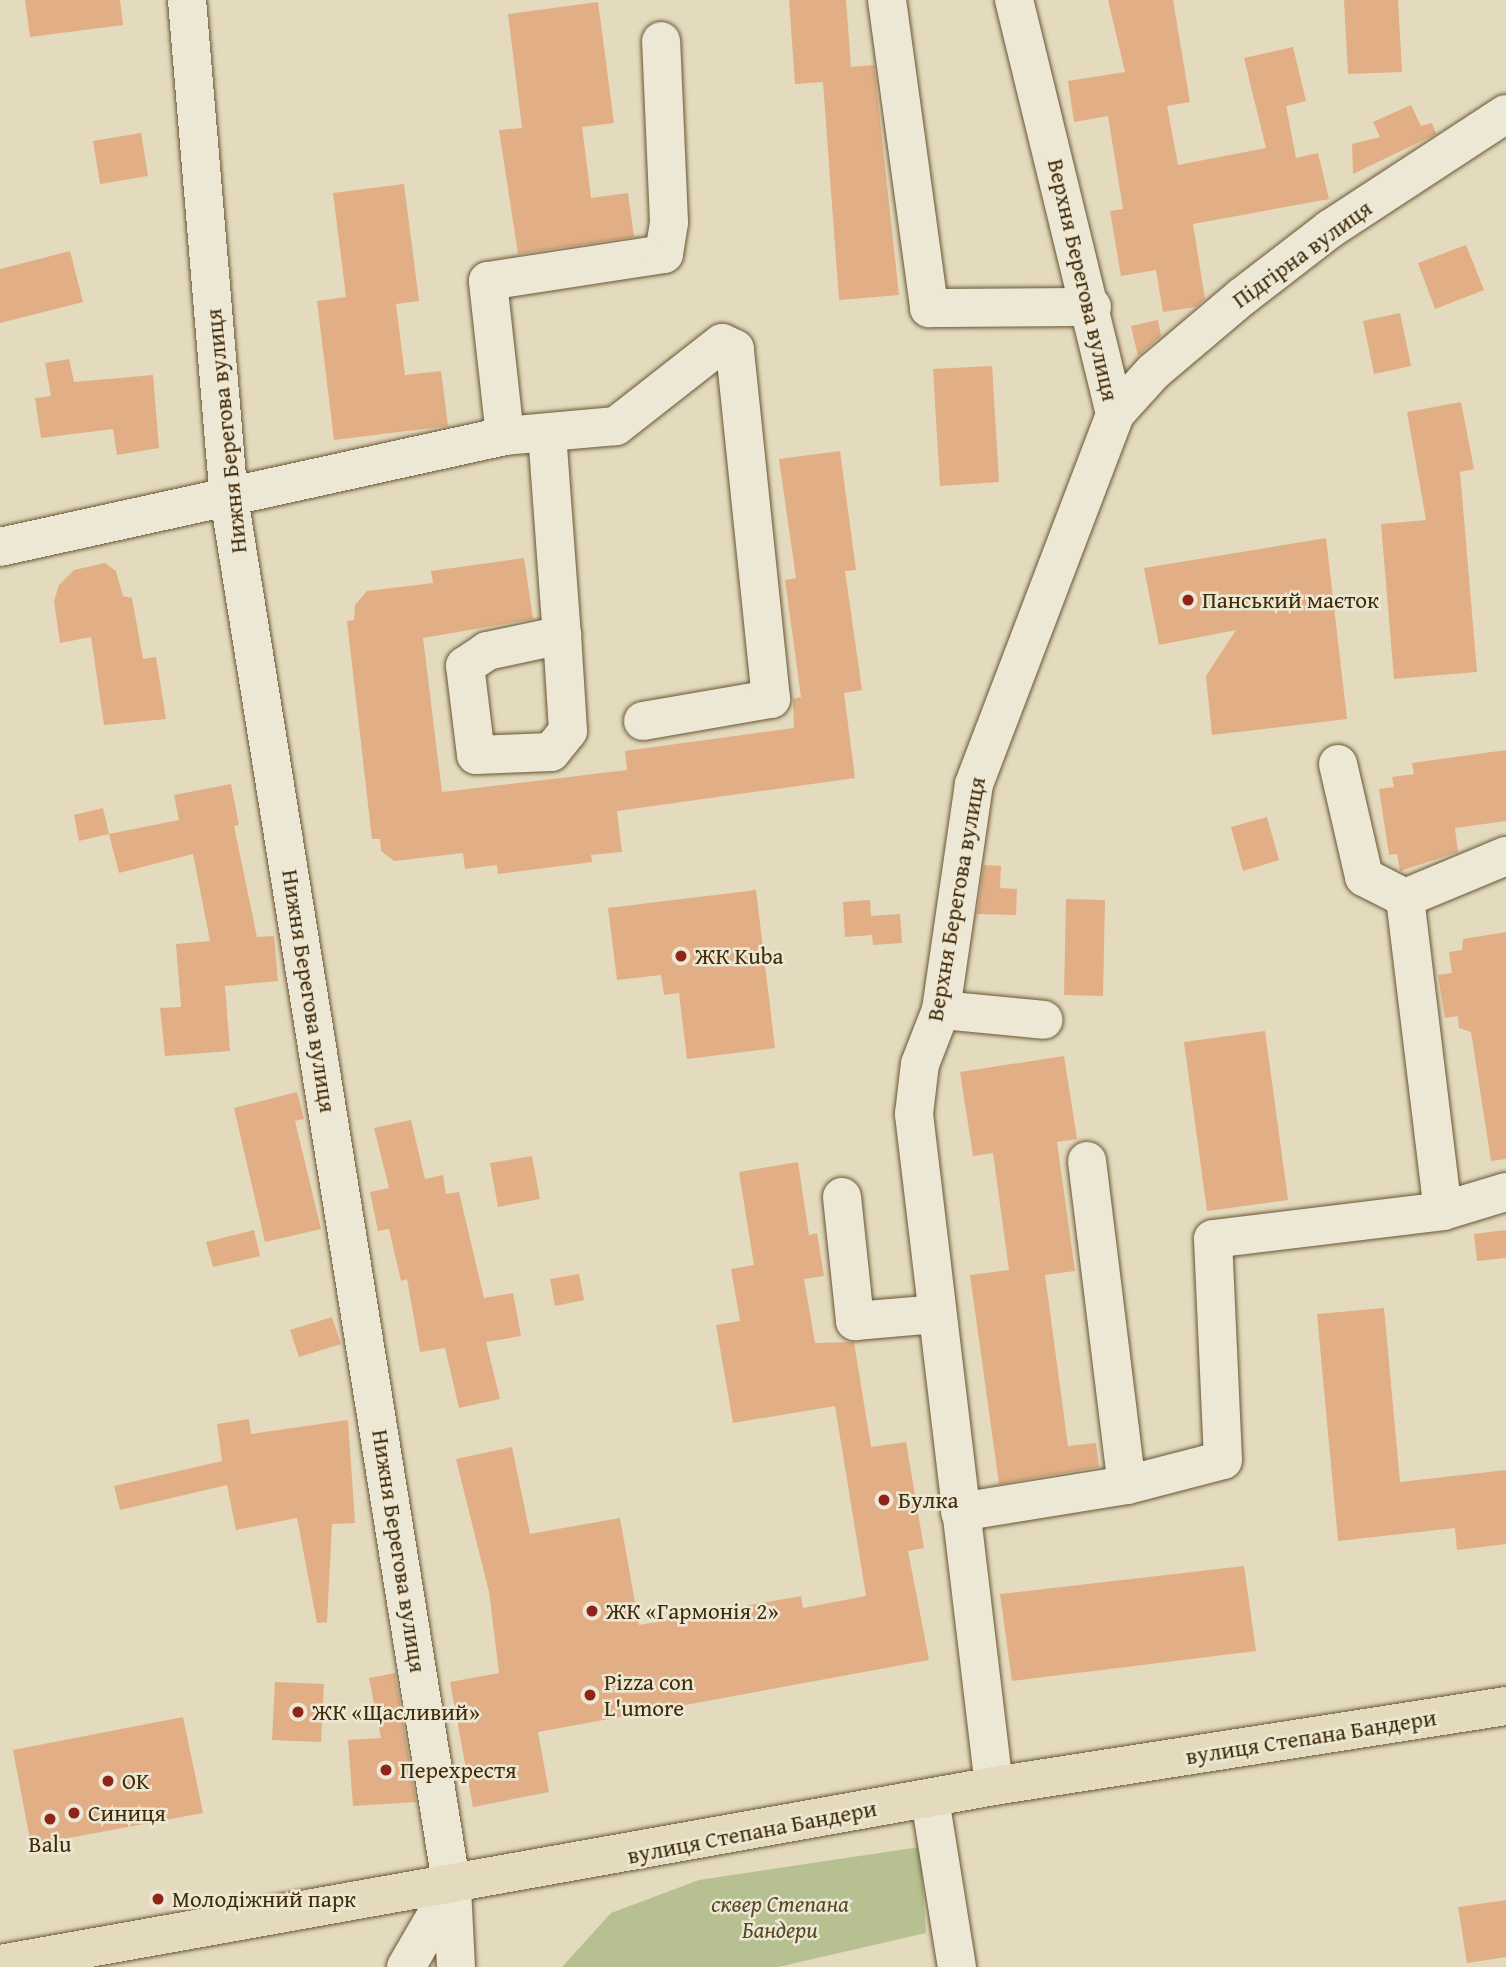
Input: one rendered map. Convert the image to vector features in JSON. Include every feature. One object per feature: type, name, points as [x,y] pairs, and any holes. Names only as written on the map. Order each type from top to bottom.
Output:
[{"type":"main road","name":"вулиця Степана Бандери","points":[[0,1964],[453,1888],[995,1786],[1506,1706]]},
{"type":"street","name":"Нижня Берегова вулиця","points":[[187,0],[229,499],[453,1888],[456,1967]]},
{"type":"street","points":[[887,0],[929,308],[1091,307]]},
{"type":"street","name":"Верхня Берегова вулиця","points":[[995,1786],[914,1114],[920,1064],[941,1010],[974,784],[1115,414],[1014,0]]},
{"type":"street","points":[[505,436],[488,281],[664,254],[669,222],[661,41]]},
{"type":"street","name":"Підгірна вулиця","points":[[1115,414],[1153,372],[1242,296],[1330,229],[1506,114]]},
{"type":"street","points":[[0,547],[229,499],[505,436],[616,426],[722,343],[735,349],[771,699],[643,721]]},
{"type":"street","points":[[547,433],[562,635]]},
{"type":"street","points":[[1338,764],[1364,877],[1405,898],[1506,856]]},
{"type":"street","points":[[1405,898],[1443,1211]]},
{"type":"street","points":[[941,1010],[1044,1020]]},
{"type":"street","points":[[1087,1161],[1127,1485]]},
{"type":"street","points":[[960,1512],[1127,1485],[1223,1460],[1213,1239],[1443,1211],[1506,1192]]},
{"type":"street","points":[[842,1197],[855,1321],[936,1314]]},
{"type":"street","points":[[930,1799],[957,1967]]},
{"type":"street","points":[[406,1967],[453,1888]]},
{"type":"green space","name":"сквер Степана Бандери","points":[[920,1847],[926,1933],[778,1967],[562,1967],[611,1913],[699,1880]]},
{"type":"building","points":[[25,0],[120,0],[123,25],[30,37]]},
{"type":"building","points":[[789,0],[846,0],[851,67],[874,65],[899,295],[839,300],[823,82],[795,84]]},
{"type":"building","points":[[1108,0],[1173,0],[1190,102],[1167,106],[1178,165],[1266,148],[1244,58],[1293,47],[1306,101],[1286,106],[1296,158],[1318,153],[1329,199],[1193,224],[1205,299],[1196,307],[1163,312],[1156,270],[1121,276],[1110,211],[1123,209],[1108,116],[1074,122],[1068,81],[1125,72]]},
{"type":"building","points":[[1344,0],[1398,0],[1402,72],[1348,74]]},
{"type":"building","points":[[598,2],[614,123],[582,127],[591,198],[628,193],[634,237],[518,254],[499,130],[522,128],[508,14]]},
{"type":"building","points":[[1411,105],[1421,126],[1432,123],[1436,134],[1353,174],[1352,144],[1380,137],[1373,122]]},
{"type":"building","points":[[141,133],[148,176],[100,184],[93,141]]},
{"type":"building","points":[[404,184],[419,301],[396,304],[405,375],[441,371],[448,426],[334,440],[317,301],[346,297],[333,193]]},
{"type":"building","points":[[1466,245],[1484,290],[1435,309],[1418,263]]},
{"type":"building","points":[[70,251],[83,302],[0,323],[0,269]]},
{"type":"building","points":[[1400,313],[1411,366],[1374,374],[1363,321]]},
{"type":"building","points":[[1158,320],[1161,336],[1138,356],[1131,326]]},
{"type":"building","points":[[69,359],[74,382],[153,375],[159,448],[117,455],[113,429],[41,438],[35,398],[51,396],[45,363]]},
{"type":"building","points":[[992,366],[999,482],[940,486],[933,369]]},
{"type":"building","points":[[1461,402],[1474,469],[1460,472],[1477,672],[1394,679],[1381,524],[1426,520],[1407,412]]},
{"type":"building","points":[[840,451],[856,570],[845,571],[862,690],[844,693],[855,778],[617,811],[622,852],[591,855],[592,862],[498,874],[497,865],[465,869],[463,853],[394,861],[381,851],[380,839],[372,839],[347,621],[354,620],[355,605],[367,591],[433,583],[431,571],[524,558],[533,619],[423,638],[442,792],[627,770],[625,751],[794,728],[793,699],[801,697],[785,580],[796,578],[779,459]]},
{"type":"building","points":[[1326,538],[1347,719],[1212,735],[1206,676],[1236,630],[1159,645],[1144,568]]},
{"type":"building","points":[[105,563],[116,571],[123,596],[132,598],[143,659],[156,657],[166,719],[104,725],[91,637],[60,643],[54,601],[59,585],[74,570]]},
{"type":"building","points":[[1506,750],[1506,821],[1455,828],[1458,852],[1400,871],[1397,854],[1389,855],[1379,789],[1394,787],[1392,777],[1414,774],[1412,763]]},
{"type":"building","points":[[231,784],[239,825],[234,826],[257,937],[274,936],[278,981],[225,986],[230,1051],[165,1056],[160,1008],[181,1007],[176,944],[210,941],[193,854],[119,873],[109,834],[179,820],[174,795]]},
{"type":"building","points":[[103,808],[109,834],[79,841],[74,815]]},
{"type":"building","points":[[1267,817],[1279,860],[1243,871],[1231,827]]},
{"type":"building","points":[[984,865],[1001,866],[1000,888],[1017,889],[1016,915],[977,914]]},
{"type":"building","name":"ЖК Kuba","points":[[756,890],[775,1048],[687,1059],[679,993],[664,995],[661,975],[617,980],[608,908]]},
{"type":"building","points":[[1066,899],[1105,900],[1103,996],[1064,995]]},
{"type":"building","points":[[870,900],[871,916],[900,914],[902,943],[873,945],[872,935],[845,937],[843,902]]},
{"type":"building","points":[[1506,932],[1506,1159],[1491,1161],[1471,1032],[1459,1028],[1458,1016],[1445,1018],[1438,975],[1452,973],[1449,952],[1462,950],[1463,939]]},
{"type":"building","points":[[1265,1031],[1288,1200],[1207,1211],[1184,1042]]},
{"type":"building","points":[[1064,1056],[1077,1139],[1057,1142],[1075,1271],[1045,1275],[1068,1446],[1096,1443],[1099,1467],[999,1484],[970,1275],[1009,1270],[993,1153],[973,1156],[960,1072]]},
{"type":"building","points":[[297,1092],[304,1119],[295,1121],[321,1229],[265,1242],[234,1108]]},
{"type":"building","points":[[411,1120],[425,1179],[443,1175],[446,1194],[459,1192],[484,1298],[513,1293],[521,1336],[486,1342],[500,1399],[459,1408],[445,1348],[420,1352],[407,1279],[401,1281],[389,1229],[378,1231],[370,1192],[389,1188],[374,1128]]},
{"type":"building","points":[[532,1156],[540,1199],[498,1207],[490,1163]]},
{"type":"building","points":[[798,1162],[809,1235],[817,1233],[824,1276],[804,1279],[815,1343],[854,1342],[871,1447],[906,1442],[924,1548],[908,1551],[929,1660],[538,1732],[549,1792],[473,1807],[450,1682],[499,1673],[489,1592],[456,1459],[512,1447],[530,1534],[620,1518],[639,1625],[801,1596],[803,1608],[866,1596],[835,1406],[733,1423],[716,1325],[740,1321],[731,1269],[754,1265],[739,1172]]},
{"type":"building","points":[[254,1230],[260,1256],[213,1267],[206,1242]]},
{"type":"building","points":[[1506,1230],[1506,1258],[1477,1261],[1474,1234]]},
{"type":"building","points":[[579,1274],[584,1300],[555,1306],[550,1279]]},
{"type":"building","points":[[1384,1308],[1400,1482],[1506,1470],[1506,1544],[1457,1550],[1455,1528],[1338,1541],[1317,1314]]},
{"type":"building","points":[[332,1317],[341,1344],[299,1357],[290,1330]]},
{"type":"building","points":[[249,1419],[251,1434],[348,1420],[355,1523],[332,1524],[327,1622],[317,1623],[297,1518],[236,1530],[227,1485],[120,1510],[114,1486],[222,1461],[217,1424]]},
{"type":"building","points":[[1244,1566],[1256,1651],[1012,1681],[1000,1594]]},
{"type":"building","points":[[395,1673],[416,1802],[353,1806],[348,1740],[381,1738],[369,1678]]},
{"type":"building","name":"ЖК «Щасливий»","points":[[275,1682],[324,1684],[321,1742],[272,1740]]},
{"type":"building","points":[[183,1717],[203,1813],[31,1845],[13,1750]]},
{"type":"building","points":[[1506,1900],[1506,1957],[1467,1963],[1458,1907]]},
{"type":"place","name":"Панський маєток","points":[[1188,600]]},
{"type":"place","name":"ЖК Kuba","points":[[681,956]]},
{"type":"place","name":"Булка","points":[[884,1500]]},
{"type":"place","name":"ЖК «Гармонія 2»","points":[[592,1611]]},
{"type":"place","name":"Pizza con L'umore","points":[[590,1695]]},
{"type":"place","name":"ЖК «Щасливий»","points":[[298,1712]]},
{"type":"place","name":"Перехрестя","points":[[386,1770]]},
{"type":"place","name":"OK","points":[[108,1781]]},
{"type":"place","name":"Синиця","points":[[74,1813]]},
{"type":"place","name":"Balu","points":[[50,1819]]},
{"type":"place","name":"Молодіжний парк","points":[[158,1899]]}]
